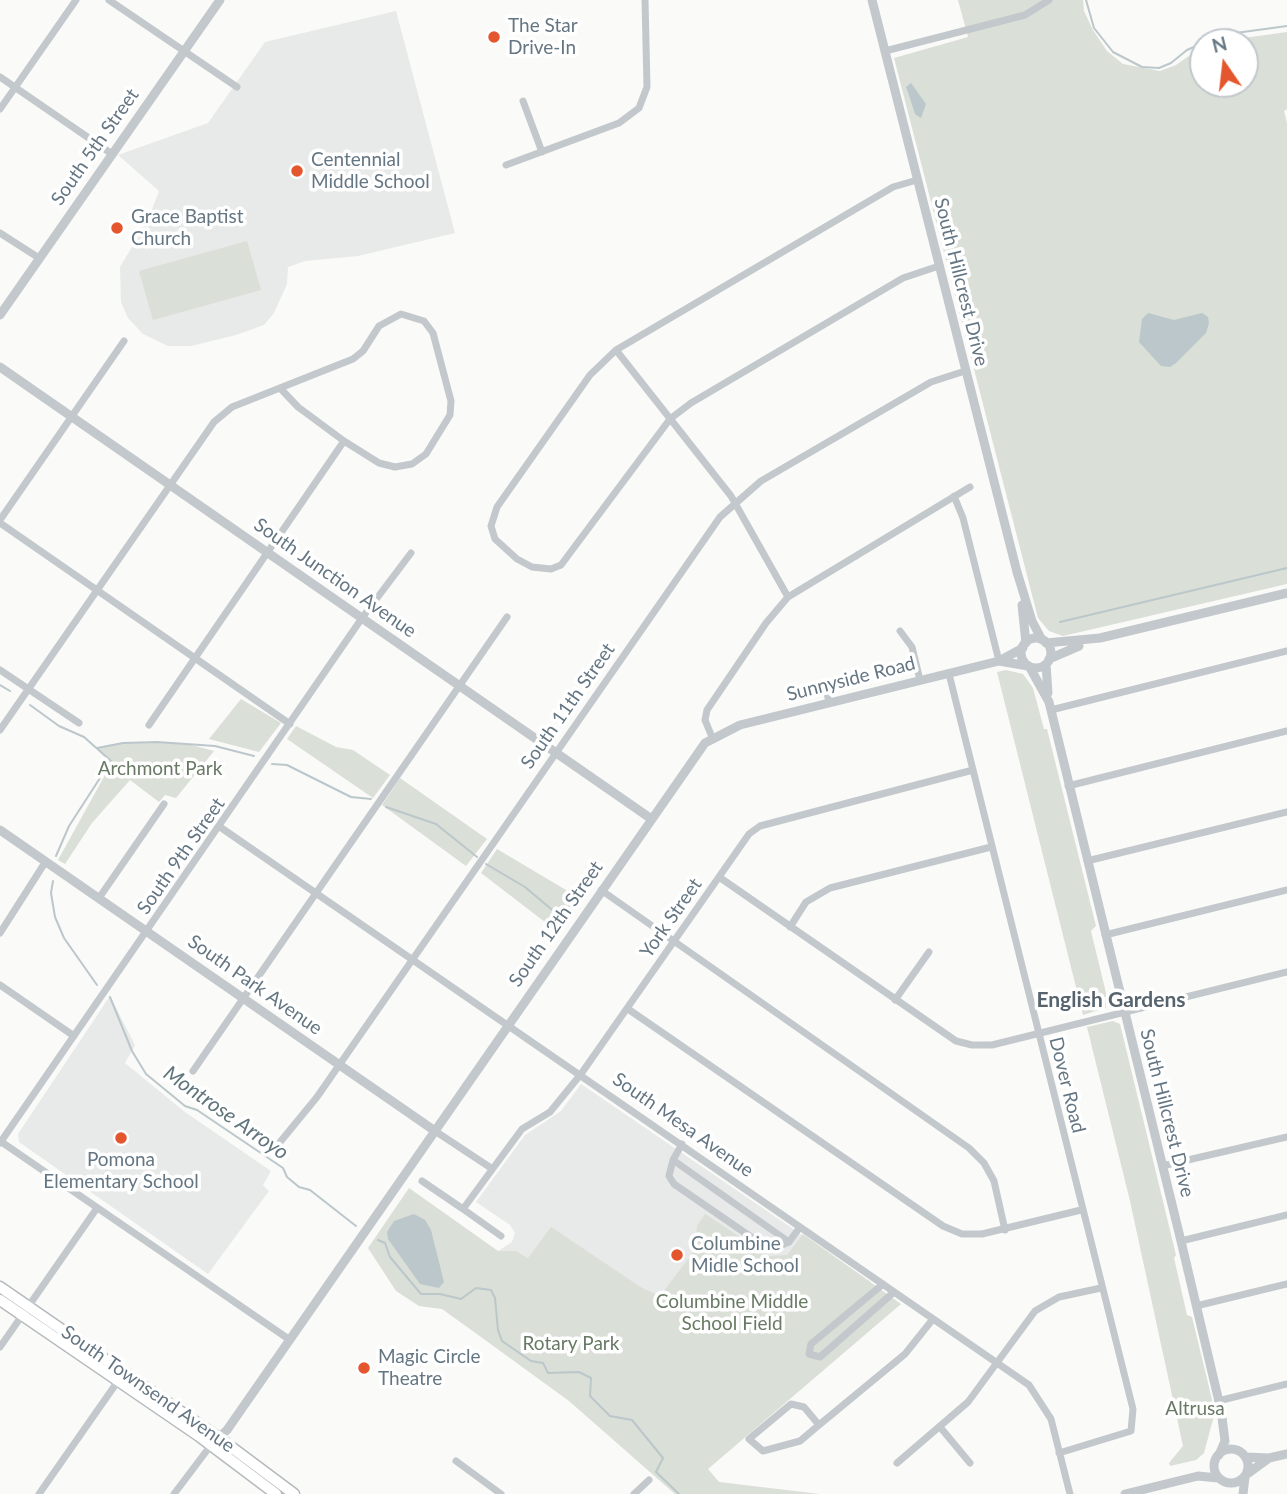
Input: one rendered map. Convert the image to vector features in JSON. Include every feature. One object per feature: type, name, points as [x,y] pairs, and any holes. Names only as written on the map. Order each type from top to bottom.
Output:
[{"type":"highway","name":"South Townsend Avenue","points":[[0,1287],[25,1310],[118,1381],[215,1441],[276,1494]]},
{"type":"highway","name":"South Townsend Avenue","points":[[0,1300],[25,1310],[294,1494]]},
{"type":"street","points":[[0,109],[76,0]]},
{"type":"street","points":[[110,0],[237,87]]},
{"type":"street","name":"South 5th Street","points":[[0,315],[220,0]]},
{"type":"street","points":[[506,165],[619,123],[639,108],[647,87],[645,0]]},
{"type":"street","name":"South Hillcrest Drive","points":[[872,0],[1017,572]]},
{"type":"street","points":[[885,51],[1026,15],[1049,0]]},
{"type":"street","points":[[0,77],[112,154]]},
{"type":"street","points":[[523,101],[542,152]]},
{"type":"street","points":[[917,180],[893,187],[616,350],[590,375],[497,507],[491,526],[495,539],[517,559],[543,570],[561,565],[570,558],[670,419],[691,403],[903,278],[939,266]]},
{"type":"street","points":[[0,233],[38,258]]},
{"type":"street","points":[[0,730],[214,422],[232,407],[353,359],[388,318],[401,314],[424,321],[433,333],[451,401],[448,423],[426,454],[412,464],[396,467],[379,463],[344,441],[298,407],[280,388]]},
{"type":"street","points":[[124,341],[0,521],[290,724]]},
{"type":"street","points":[[616,350],[734,502],[788,597]]},
{"type":"street","name":"South Junction Avenue","points":[[0,367],[650,818]]},
{"type":"street","name":"South 11th Street","points":[[276,1147],[295,1126],[411,961],[708,532],[734,502],[761,481],[931,382],[965,371]]},
{"type":"street","points":[[149,726],[344,441]]},
{"type":"street","points":[[712,737],[705,720],[707,710],[766,623],[788,597],[970,486]]},
{"type":"street","points":[[954,496],[963,518],[999,661]]},
{"type":"street","name":"South 9th Street","points":[[0,1142],[362,618],[411,552]]},
{"type":"street","points":[[1017,572],[1032,621],[1051,650],[1048,662],[1050,706]]},
{"type":"street","points":[[1017,572],[1025,645],[1022,658],[1050,706]]},
{"type":"street","points":[[1029,666],[1037,668],[1064,650],[1100,638],[1287,593]]},
{"type":"street","points":[[193,1072],[507,617]]},
{"type":"street","points":[[900,631],[912,647],[920,680]]},
{"type":"street","points":[[1025,645],[1044,641],[1100,638]]},
{"type":"street","name":"Sunnyside Road","points":[[712,737],[740,724],[999,661],[1025,645]]},
{"type":"street","points":[[1050,706],[1287,651]]},
{"type":"street","name":"Sunnyside Road","points":[[999,661],[1029,666]]},
{"type":"street","points":[[0,670],[79,723]]},
{"type":"street","name":"Dover Road","points":[[949,674],[1081,1210],[1133,1409],[1131,1432],[1059,1453]]},
{"type":"street","points":[[826,687],[830,703]]},
{"type":"street","name":"South Hillcrest Drive","points":[[1050,706],[1220,1406],[1225,1441],[1218,1456]]},
{"type":"street","points":[[1068,786],[1287,731]]},
{"type":"street","name":"South 12th Street","points":[[215,1441],[290,1340],[696,752],[712,737]]},
{"type":"street","name":"York Street","points":[[463,1209],[522,1129],[550,1112],[581,1074],[749,834],[760,826],[973,770]]},
{"type":"street","points":[[99,898],[164,804]]},
{"type":"street","points":[[1087,861],[1287,812]]},
{"type":"street","name":"South Mesa Avenue","points":[[220,827],[1028,1385],[1041,1400],[1051,1419],[1070,1494]]},
{"type":"street","name":"South Park Avenue","points":[[0,830],[491,1168]]},
{"type":"street","points":[[790,926],[806,902],[830,888],[991,847]]},
{"type":"street","points":[[0,933],[46,862]]},
{"type":"street","points":[[719,877],[956,1041],[972,1045],[992,1045],[1287,972]]},
{"type":"street","points":[[601,890],[969,1149],[984,1163],[994,1181],[1005,1230]]},
{"type":"street","points":[[1105,935],[1287,890]]},
{"type":"street","points":[[895,1000],[929,952]]},
{"type":"street","points":[[0,985],[74,1036]]},
{"type":"street","points":[[628,1009],[943,1226],[962,1234],[1005,1230],[1081,1210]]},
{"type":"street","points":[[1162,1166],[1287,1137]]},
{"type":"street","points":[[0,1142],[290,1340]]},
{"type":"street","points":[[682,1144],[673,1160],[669,1176],[674,1184],[770,1250],[789,1242],[800,1227]]},
{"type":"street","points":[[673,1160],[789,1242]]},
{"type":"street","points":[[422,1181],[501,1236]]},
{"type":"street","points":[[0,1347],[97,1208]]},
{"type":"street","points":[[1181,1241],[1287,1215]]},
{"type":"street","points":[[883,1284],[811,1344],[810,1354],[820,1357],[894,1292]]},
{"type":"street","points":[[1196,1306],[1287,1284]]},
{"type":"street","points":[[897,1463],[968,1402],[1035,1311],[1059,1297],[1101,1288]]},
{"type":"street","points":[[819,1425],[804,1407],[790,1404],[749,1439],[763,1451],[800,1441],[905,1353],[933,1319]]},
{"type":"street","points":[[39,1494],[118,1381]]},
{"type":"street","points":[[1220,1406],[1287,1384]]},
{"type":"street","name":"South Hillcrest Drive","points":[[1220,1406],[1234,1443],[1244,1455]]},
{"type":"street","points":[[940,1427],[970,1463]]},
{"type":"street","points":[[174,1494],[215,1441]]},
{"type":"street","points":[[1182,1480],[1200,1471],[1230,1449],[1244,1455],[1269,1458],[1287,1454]]},
{"type":"street","points":[[1243,1494],[1246,1476],[1244,1455]]},
{"type":"street","points":[[1218,1456],[1214,1468],[1237,1494]]},
{"type":"street","points":[[1125,1494],[1202,1476],[1236,1483],[1269,1458]]},
{"type":"street","points":[[456,1461],[501,1494]]},
{"type":"street","points":[[634,1494],[649,1480]]},
{"type":"shaded area","points":[[396,11],[455,233],[358,256],[305,261],[288,267],[287,284],[274,313],[264,325],[236,335],[191,346],[168,346],[143,334],[128,318],[121,302],[120,267],[148,220],[159,191],[118,155],[208,123],[265,42]]},
{"type":"shaded area","points":[[911,83],[926,104],[921,118],[915,114],[906,87]]},
{"type":"shaded area","points":[[1148,313],[1174,320],[1202,313],[1208,317],[1209,323],[1206,333],[1176,363],[1170,367],[1161,366],[1139,342],[1142,319]]},
{"type":"shaded area","name":"Pomona Elementary School","points":[[110,996],[135,1045],[125,1063],[185,1112],[271,1171],[263,1185],[269,1191],[208,1274],[19,1142],[18,1134]]},
{"type":"shaded area","name":"Columbine Midle School","points":[[581,1084],[871,1282],[735,1401],[518,1251],[498,1251],[512,1242],[515,1233],[510,1225],[476,1202],[525,1135],[561,1111]]},
{"type":"shaded area","points":[[414,1214],[425,1220],[431,1230],[444,1282],[439,1288],[420,1284],[388,1239],[387,1232],[394,1221]]},
{"type":"green space","points":[[958,0],[1083,0],[1084,11],[1093,30],[1107,51],[1123,64],[1160,71],[1189,56],[1189,98],[1259,98],[1259,36],[1287,32],[1287,109],[1284,111],[1287,123],[1287,584],[1063,636],[1049,631],[1038,618],[894,58],[968,37]]},
{"type":"green space","points":[[247,241],[261,290],[153,320],[139,271]]},
{"type":"green space","points":[[1006,670],[1023,674],[1033,688],[1044,729],[1047,729],[1096,926],[1091,931],[1106,993],[1106,1008],[1083,1015],[997,672]]},
{"type":"green space","points":[[241,699],[281,723],[259,752],[209,739]]},
{"type":"green space","points":[[296,726],[336,747],[353,750],[390,775],[373,798],[287,739]]},
{"type":"green space","name":"Archmont Park","points":[[123,743],[188,744],[214,751],[176,798],[165,795],[159,802],[130,780],[92,823],[65,864],[58,860],[110,766],[111,761],[96,748]]},
{"type":"green space","points":[[400,778],[487,839],[466,866],[382,805]]},
{"type":"green space","points":[[497,849],[571,893],[583,896],[558,932],[481,873]]},
{"type":"green space","name":"Altrusa","points":[[1113,1021],[1120,1024],[1176,1255],[1174,1258],[1187,1315],[1192,1317],[1215,1412],[1204,1453],[1196,1460],[1170,1466],[1169,1463],[1183,1446],[1130,1201],[1087,1027]]},
{"type":"green space","points":[[409,1188],[498,1251],[517,1251],[528,1258],[551,1227],[642,1288],[660,1296],[695,1250],[697,1226],[705,1214],[769,1256],[787,1255],[803,1234],[901,1304],[708,1469],[719,1482],[820,1494],[675,1494],[569,1401],[442,1309],[419,1306],[396,1291],[368,1248]]},
{"type":"waterway","points":[[1086,0],[1094,28],[1113,52],[1142,67],[1159,68],[1171,63],[1187,50],[1221,35],[1287,26]]},
{"type":"waterway","points":[[1060,622],[1287,568]]},
{"type":"waterway","name":"Montrose Arroyo","points":[[0,685],[10,691]]},
{"type":"waterway","name":"Montrose Arroyo","points":[[30,705],[59,726],[84,737],[111,761],[69,826],[56,856]]},
{"type":"waterway","points":[[97,748],[123,743],[157,742],[215,746],[254,756]]},
{"type":"waterway","points":[[272,764],[287,765],[351,797],[371,799]]},
{"type":"waterway","points":[[386,807],[436,824],[477,857]]},
{"type":"waterway","points":[[486,864],[525,887],[557,914]]},
{"type":"waterway","name":"Montrose Arroyo","points":[[53,881],[51,893],[55,917],[64,938],[97,985]]},
{"type":"waterway","name":"Montrose Arroyo","points":[[110,997],[132,1051],[146,1074],[185,1106],[197,1110],[283,1168],[287,1177],[299,1187],[310,1190],[356,1226]]},
{"type":"waterway","name":"Montrose Arroyo","points":[[378,1240],[385,1243],[390,1257],[421,1294],[440,1294],[461,1299],[476,1288],[491,1290],[495,1298],[498,1330],[502,1341],[531,1361],[543,1363],[548,1373],[579,1372],[591,1378],[590,1396],[610,1416],[632,1420],[663,1458],[656,1472],[679,1494]]},
{"type":"place","name":"The Star Drive-In","points":[[494,37]]},
{"type":"place","name":"Centennial Middle School","points":[[297,171]]},
{"type":"place","name":"Grace Baptist Church","points":[[117,228]]},
{"type":"place","name":"Pomona Elementary School","points":[[121,1138]]},
{"type":"place","name":"Columbine Midle School","points":[[677,1255]]},
{"type":"place","name":"Magic Circle Theatre","points":[[364,1368]]},
{"type":"district","name":"English Gardens","points":[[1111,1000]]},
{"type":"park label","name":"Columbine Middle School Field","points":[[732,1313]]},
{"type":"park label","name":"Rotary Park","points":[[571,1344]]}]
